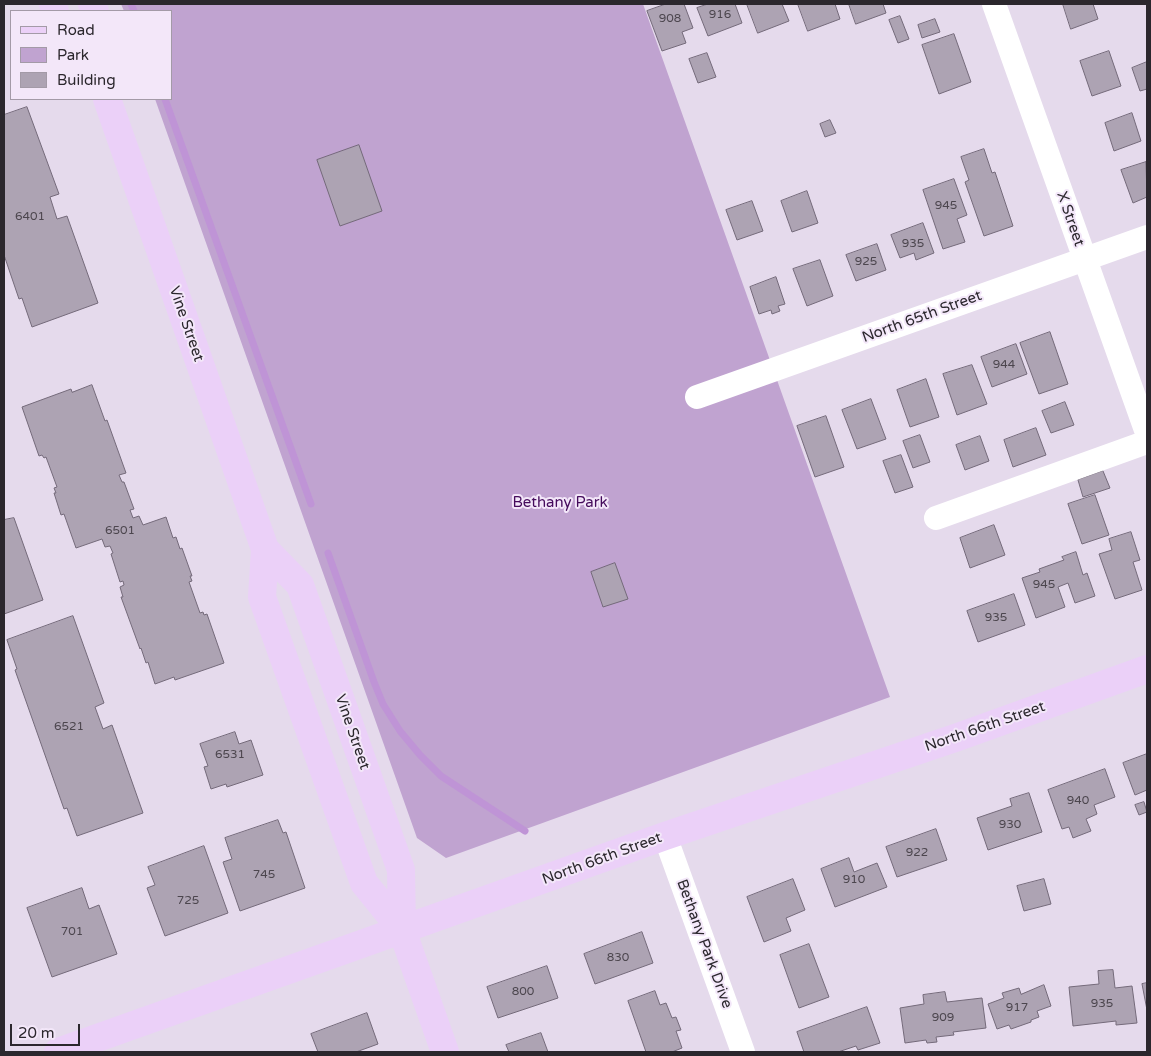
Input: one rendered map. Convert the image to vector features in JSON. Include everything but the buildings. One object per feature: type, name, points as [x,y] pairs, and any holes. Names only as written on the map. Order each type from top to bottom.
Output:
[{"type":"main road","name":"Vine Street","points":[[107,100],[265,549],[262,598],[364,883],[402,930]]},
{"type":"main road","name":"Vine Street","points":[[265,549],[300,585],[400,870],[402,930],[444,1052]]},
{"type":"main road","name":"North 66th Street","points":[[71,1050],[665,836],[958,737],[1147,669]]},
{"type":"street","name":"X Street","points":[[994,4],[1147,433]]},
{"type":"street","name":"North 65th Street","points":[[697,397],[1147,237]]},
{"type":"street","points":[[936,518],[1147,442]]},
{"type":"street","name":"Bethany Park Drive","points":[[665,836],[743,1052]]},
{"type":"green space","name":"Bethany Park","points":[[121,4],[643,4],[890,697],[446,858],[417,838],[155,100],[172,100],[172,10],[124,10]]},
{"type":"waterway","points":[[131,4],[134,10]]},
{"type":"waterway","points":[[165,100],[311,504]]},
{"type":"waterway","points":[[328,553],[374,682],[383,704],[400,731],[441,776],[525,831]]}]
